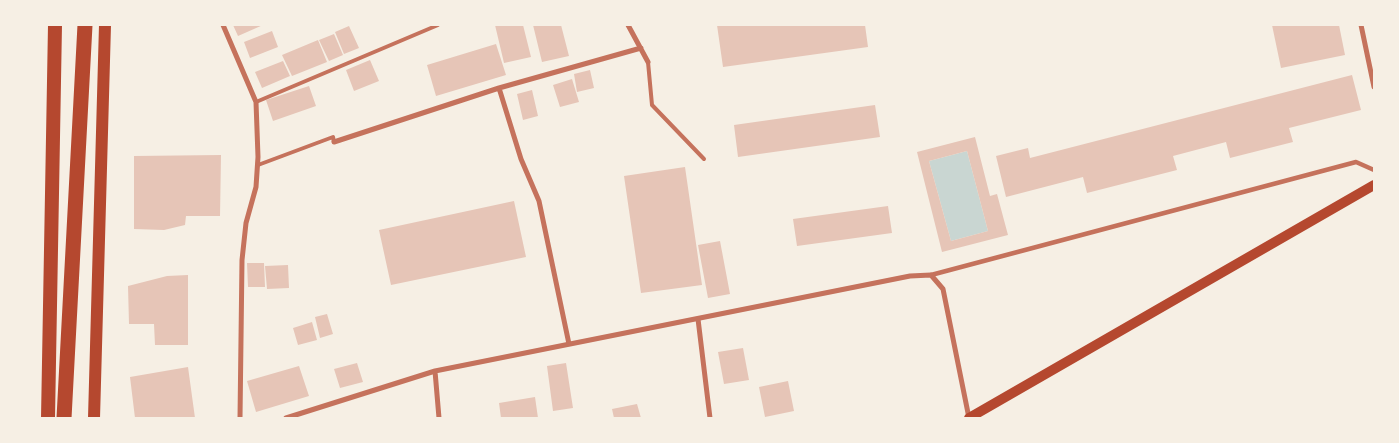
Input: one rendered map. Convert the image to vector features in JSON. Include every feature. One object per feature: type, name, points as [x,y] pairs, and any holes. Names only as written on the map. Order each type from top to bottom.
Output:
[{"type":"highway","points":[[48,418],[55,25]]},
{"type":"highway","points":[[64,418],[85,25]]},
{"type":"highway","points":[[71,418],[91,25]]},
{"type":"main road","points":[[94,418],[105,25]]},
{"type":"main road","points":[[969,418],[1374,185]]},
{"type":"street","points":[[223,25],[256,102],[258,164],[256,187],[246,223],[242,260],[240,418]]},
{"type":"street","points":[[628,25],[648,62]]},
{"type":"street","points":[[1361,25],[1374,87]]},
{"type":"street","points":[[334,142],[499,88],[641,48]]},
{"type":"street","points":[[499,88],[521,159],[539,201],[569,344]]},
{"type":"street","points":[[286,418],[435,371],[910,276],[931,275],[1356,162],[1374,170]]},
{"type":"street","points":[[931,275],[943,289],[969,418]]},
{"type":"street","points":[[698,318],[710,418]]},
{"type":"street","points":[[435,371],[439,418]]},
{"type":"lane","points":[[256,102],[438,25]]},
{"type":"lane","points":[[648,62],[652,105],[704,159]]},
{"type":"lane","points":[[258,164],[333,137],[334,142]]},
{"type":"shaded area","points":[[967,151],[988,231],[951,241],[929,161]]},
{"type":"building","points":[[233,25],[263,25],[238,36]]},
{"type":"building","points":[[495,25],[523,25],[531,57],[504,63]]},
{"type":"building","points":[[533,25],[561,25],[569,56],[542,62]]},
{"type":"building","points":[[717,25],[865,25],[868,47],[723,67]]},
{"type":"building","points":[[1272,25],[1339,25],[1345,55],[1281,68]]},
{"type":"building","points":[[349,26],[359,48],[344,54],[335,32]]},
{"type":"building","points":[[272,31],[278,47],[250,58],[244,42]]},
{"type":"building","points":[[334,34],[343,55],[329,61],[319,40]]},
{"type":"building","points":[[318,40],[327,62],[292,76],[282,55]]},
{"type":"building","points":[[496,44],[506,75],[436,96],[427,65]]},
{"type":"building","points":[[370,60],[379,81],[354,91],[346,70]]},
{"type":"building","points":[[283,61],[290,76],[262,88],[255,72]]},
{"type":"building","points":[[590,70],[594,88],[577,92],[574,74]]},
{"type":"building","points":[[1352,75],[1361,110],[1289,128],[1293,142],[1230,158],[1226,142],[1173,156],[1177,170],[1087,193],[1083,177],[1006,197],[996,156],[1028,148],[1030,158]]},
{"type":"building","points":[[572,79],[579,102],[560,107],[553,85]]},
{"type":"building","points":[[309,86],[316,106],[273,121],[266,100]]},
{"type":"building","points":[[532,90],[538,116],[523,120],[517,94]]},
{"type":"building","points":[[875,105],[880,137],[738,157],[734,125]]},
{"type":"building","points":[[975,137],[990,196],[997,194],[1008,235],[942,252],[917,152]],"holes":[[[967,151],[988,231],[951,241],[929,161]]]},
{"type":"building","points":[[221,155],[220,216],[186,216],[185,225],[164,230],[134,229],[134,156]]},
{"type":"building","points":[[685,167],[702,285],[641,293],[624,176]]},
{"type":"building","points":[[514,201],[526,257],[391,285],[379,230]]},
{"type":"building","points":[[888,206],[892,233],[797,246],[793,219]]},
{"type":"building","points":[[720,241],[730,294],[708,298],[698,245]]},
{"type":"building","points":[[247,263],[264,263],[265,287],[248,287]]},
{"type":"building","points":[[288,265],[289,288],[267,289],[265,266]]},
{"type":"building","points":[[188,275],[188,345],[155,345],[154,324],[129,324],[128,286],[167,276]]},
{"type":"building","points":[[327,314],[333,334],[320,338],[315,317]]},
{"type":"building","points":[[312,322],[317,340],[298,345],[293,328]]},
{"type":"building","points":[[743,348],[749,380],[724,384],[718,352]]},
{"type":"building","points":[[357,363],[363,382],[340,388],[334,369]]},
{"type":"building","points":[[566,363],[573,408],[553,411],[547,366]]},
{"type":"building","points":[[299,366],[309,396],[256,412],[247,381]]},
{"type":"building","points":[[188,367],[195,418],[135,418],[130,377]]},
{"type":"building","points":[[788,381],[794,411],[765,417],[759,387]]},
{"type":"building","points":[[535,397],[538,418],[501,418],[499,403]]},
{"type":"building","points":[[637,404],[641,418],[614,418],[612,409]]}]
